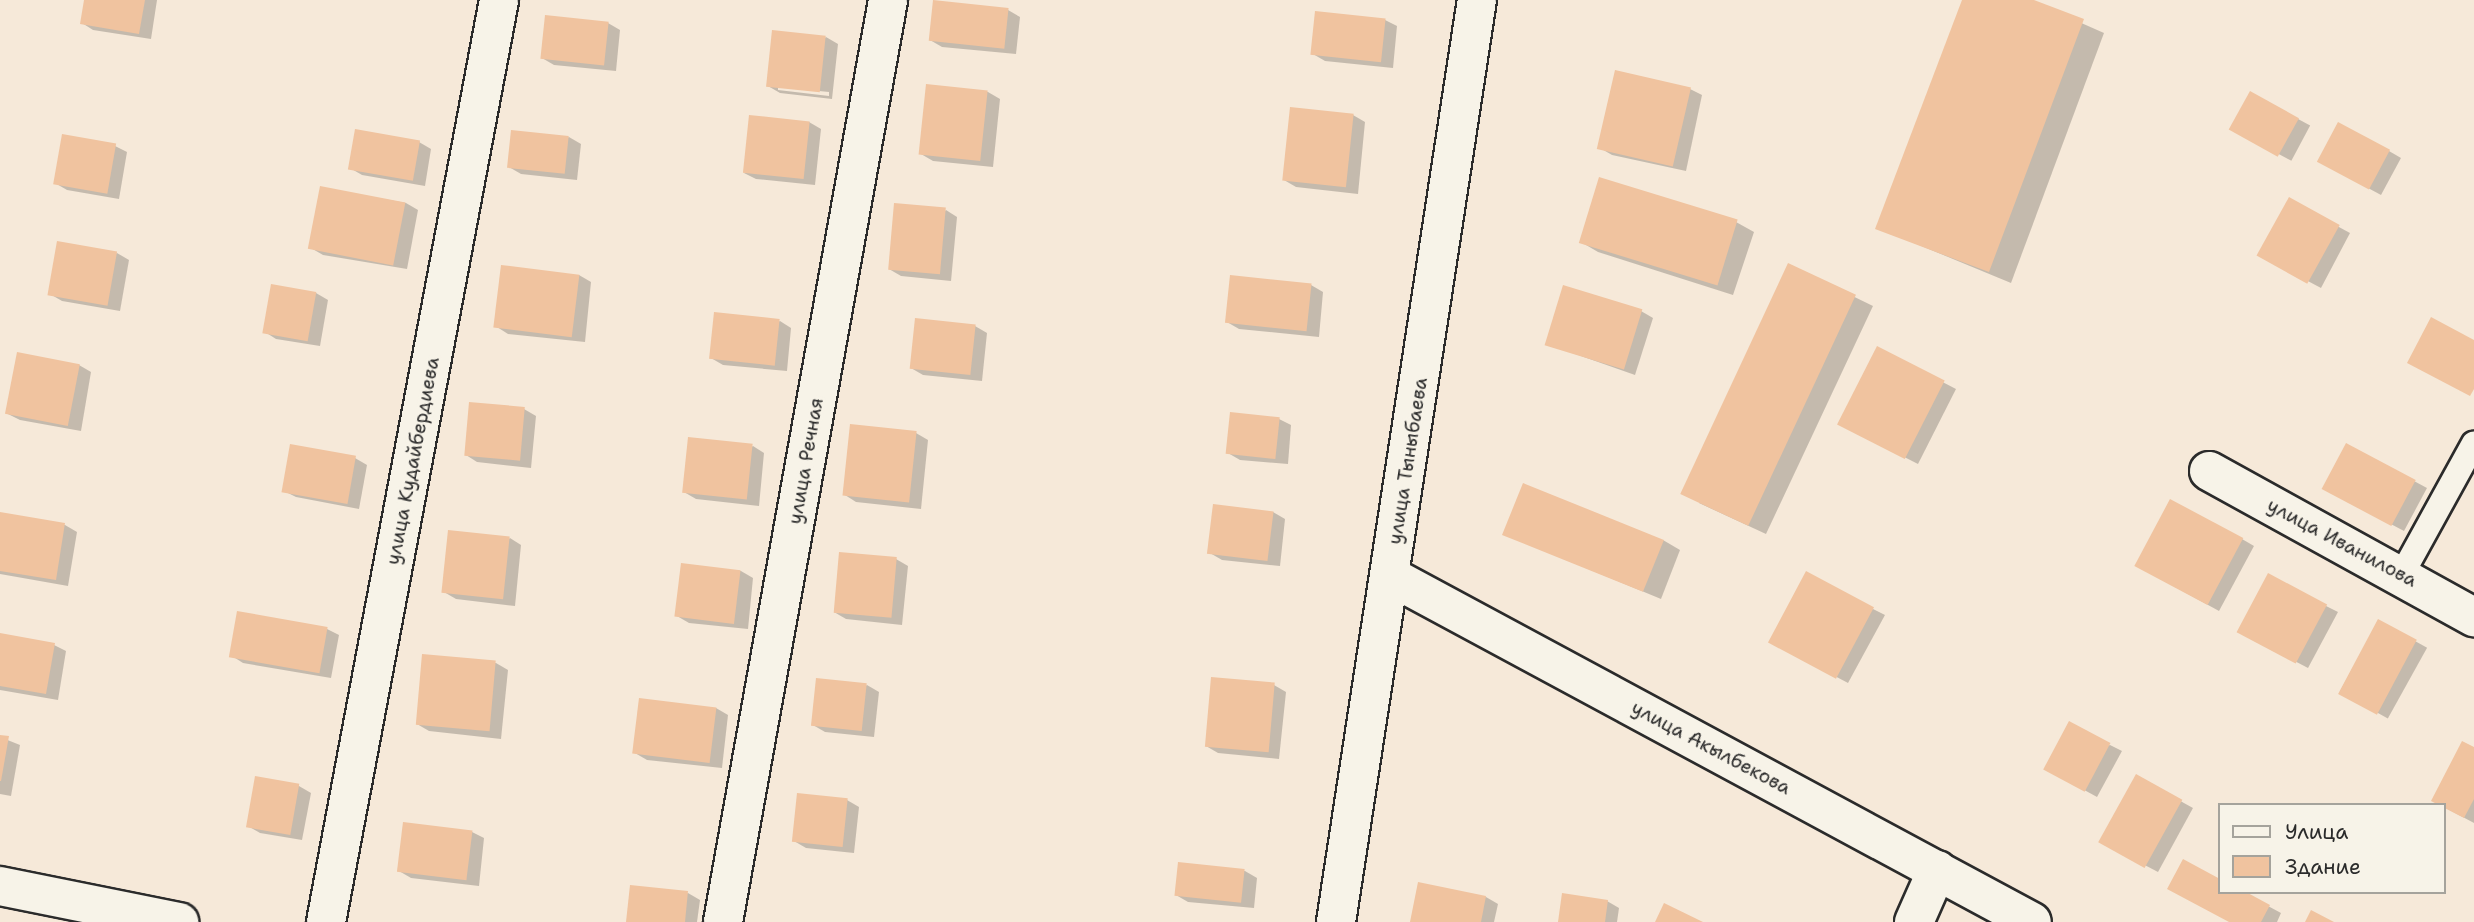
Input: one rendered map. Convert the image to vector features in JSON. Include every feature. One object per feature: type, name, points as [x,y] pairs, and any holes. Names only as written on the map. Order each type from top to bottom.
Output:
[{"type":"street","name":"улица Кудайбердиева","points":[[326,922],[499,0]]},
{"type":"street","name":"улица Речная","points":[[723,922],[888,0]]},
{"type":"street","name":"улица Тыныбаева","points":[[1336,922],[1477,0]]},
{"type":"street","name":"улица Иванилова","points":[[2209,471],[2402,574],[2474,617]]},
{"type":"street","name":"улица Акылбекова","points":[[1390,576],[2032,922]]},
{"type":"street","points":[[1914,922],[1937,870]]},
{"type":"street","points":[[0,886],[179,922]]},
{"type":"lane","points":[[2402,574],[2474,443]]},
{"type":"building","points":[[84,0],[145,0],[139,34],[80,24]]},
{"type":"building","points":[[933,0],[1009,8],[1004,49],[929,41]]},
{"type":"building","points":[[1962,0],[2034,0],[2084,19],[1989,272],[1875,229]]},
{"type":"building","points":[[1315,11],[1386,18],[1381,62],[1310,55]]},
{"type":"building","points":[[545,15],[609,22],[604,65],[540,59]]},
{"type":"building","points":[[772,30],[826,36],[820,92],[766,87]]},
{"type":"building","points":[[1615,70],[1691,88],[1673,166],[1597,149]]},
{"type":"building","points":[[926,84],[988,90],[980,161],[919,155]]},
{"type":"building","points":[[2250,91],[2299,118],[2278,157],[2229,129]]},
{"type":"building","points":[[1290,107],[1354,114],[1346,187],[1282,181]]},
{"type":"building","points":[[749,115],[810,121],[804,179],[743,173]]},
{"type":"building","points":[[2338,122],[2390,150],[2369,189],[2317,162]]},
{"type":"building","points":[[355,129],[420,140],[413,181],[348,169]]},
{"type":"building","points":[[511,130],[569,136],[565,174],[507,168]]},
{"type":"building","points":[[62,134],[116,144],[107,194],[53,184]]},
{"type":"building","points":[[1599,177],[1738,219],[1717,285],[1579,243]]},
{"type":"building","points":[[320,186],[405,203],[393,265],[308,249]]},
{"type":"building","points":[[2289,197],[2340,225],[2307,284],[2257,256]]},
{"type":"building","points":[[894,203],[946,208],[940,274],[888,270]]},
{"type":"building","points":[[57,241],[117,252],[108,306],[47,295]]},
{"type":"building","points":[[1788,263],[1856,295],[1748,526],[1680,494]]},
{"type":"building","points":[[501,265],[579,275],[572,337],[493,328]]},
{"type":"building","points":[[1230,275],[1312,284],[1307,331],[1225,323]]},
{"type":"building","points":[[271,284],[316,292],[308,341],[262,333]]},
{"type":"building","points":[[1563,285],[1642,309],[1624,370],[1545,345]]},
{"type":"building","points":[[714,312],[780,319],[775,366],[709,359]]},
{"type":"building","points":[[2431,317],[2474,340],[2474,389],[2470,396],[2407,363]]},
{"type":"building","points":[[915,318],[976,324],[970,375],[910,369]]},
{"type":"building","points":[[1877,346],[1945,381],[1905,459],[1837,424]]},
{"type":"building","points":[[17,352],[80,364],[68,426],[5,414]]},
{"type":"building","points":[[469,402],[525,407],[520,461],[464,456]]},
{"type":"building","points":[[1230,412],[1280,417],[1275,459],[1226,454]]},
{"type":"building","points":[[850,424],[917,431],[909,503],[842,496]]},
{"type":"building","points":[[688,437],[753,444],[747,499],[682,493]]},
{"type":"building","points":[[2346,443],[2416,480],[2391,526],[2322,489]]},
{"type":"building","points":[[290,444],[356,456],[347,504],[281,492]]},
{"type":"building","points":[[1523,483],[1664,540],[1643,592],[1502,535]]},
{"type":"building","points":[[2170,499],[2243,538],[2208,605],[2134,566]]},
{"type":"building","points":[[1213,504],[1274,511],[1267,561],[1207,554]]},
{"type":"building","points":[[0,512],[65,523],[56,580],[0,571]]},
{"type":"building","points":[[448,530],[510,536],[503,599],[441,593]]},
{"type":"building","points":[[839,552],[897,557],[891,618],[834,613]]},
{"type":"building","points":[[681,563],[741,570],[734,624],[674,617]]},
{"type":"building","points":[[1806,571],[1874,607],[1836,679],[1768,643]]},
{"type":"building","points":[[2268,573],[2327,604],[2296,664],[2237,632]]},
{"type":"building","points":[[237,611],[328,627],[319,673],[229,657]]},
{"type":"building","points":[[2378,619],[2417,640],[2377,715],[2338,694]]},
{"type":"building","points":[[0,633],[55,643],[46,694],[0,686]]},
{"type":"building","points":[[422,654],[496,660],[490,731],[416,725]]},
{"type":"building","points":[[1211,677],[1275,683],[1269,752],[1205,747]]},
{"type":"building","points":[[816,678],[867,683],[862,731],[811,726]]},
{"type":"building","points":[[639,698],[716,708],[710,763],[632,754]]},
{"type":"building","points":[[2069,721],[2110,743],[2085,792],[2043,770]]},
{"type":"building","points":[[0,735],[9,736],[1,781],[0,781]]},
{"type":"building","points":[[2462,741],[2474,747],[2474,799],[2464,818],[2446,809],[2446,803],[2431,801]]},
{"type":"building","points":[[2136,774],[2182,800],[2145,868],[2098,842]]},
{"type":"building","points":[[255,776],[299,784],[290,835],[246,827]]},
{"type":"building","points":[[797,793],[848,798],[843,847],[792,842]]},
{"type":"building","points":[[403,822],[472,831],[466,880],[397,872]]},
{"type":"building","points":[[2183,859],[2218,878],[2218,894],[2250,894],[2270,905],[2261,922],[2229,922],[2167,889]]},
{"type":"building","points":[[1178,862],[1245,869],[1241,903],[1174,896]]},
{"type":"building","points":[[1418,882],[1486,896],[1481,922],[1410,922]]},
{"type":"building","points":[[630,885],[688,891],[685,922],[626,922]]},
{"type":"building","points":[[1562,893],[1608,900],[1605,922],[1558,922]]},
{"type":"building","points":[[1664,903],[1703,922],[1655,922]]},
{"type":"building","points":[[2311,910],[2334,922],[2305,922]]}]
